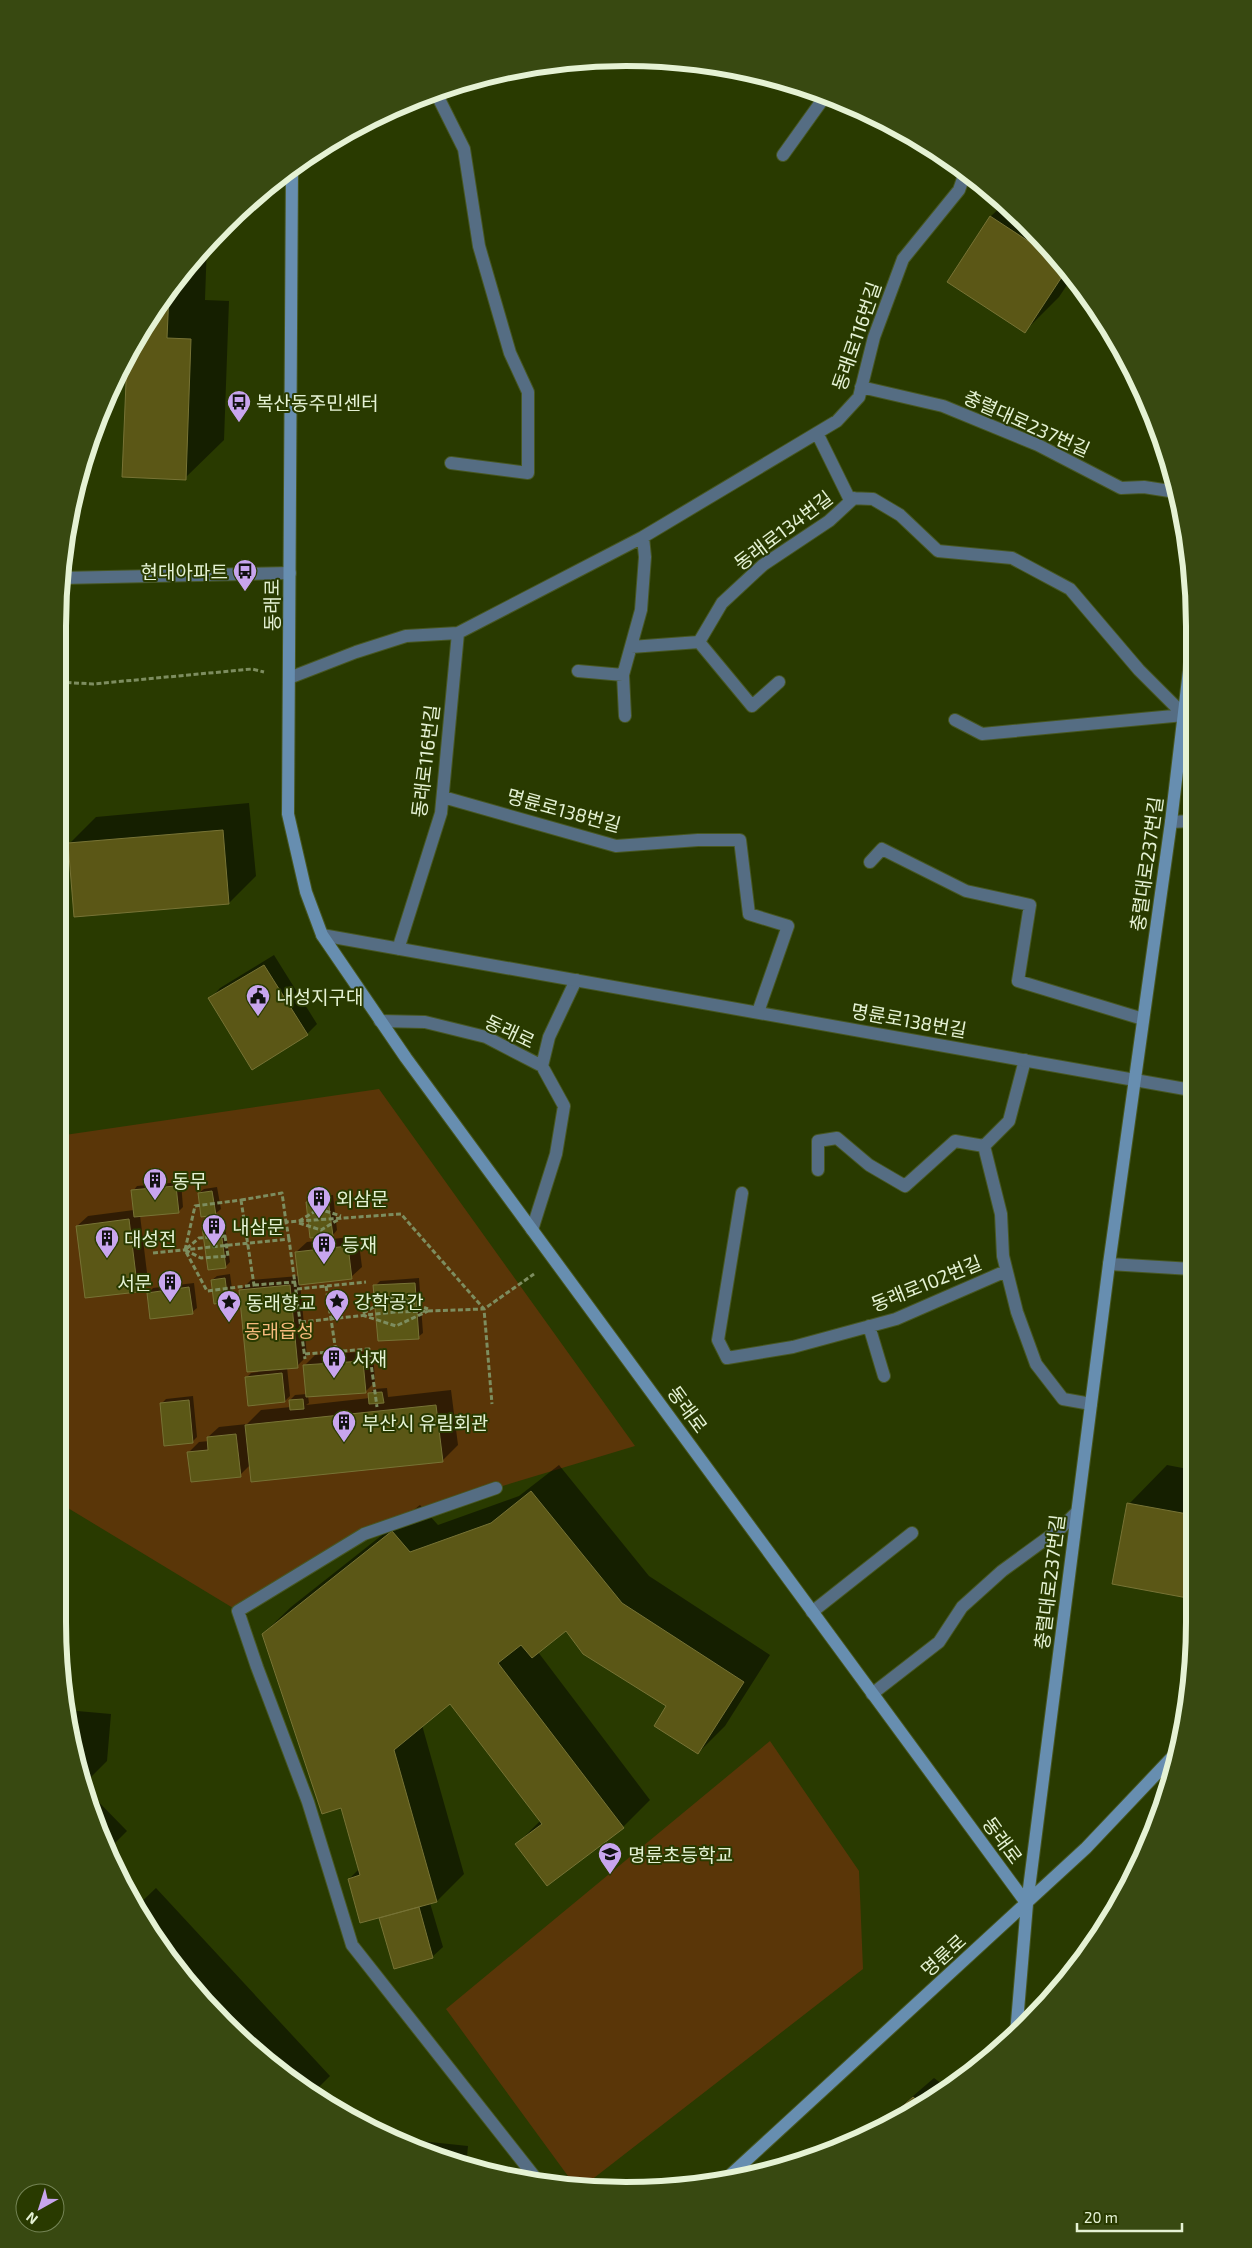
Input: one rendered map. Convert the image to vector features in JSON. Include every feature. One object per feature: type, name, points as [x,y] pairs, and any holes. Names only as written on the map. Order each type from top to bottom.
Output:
[{"type":"main road","name":"동래로","points":[[292,177],[288,814],[306,892],[322,934],[380,1021],[1027,1904]]},
{"type":"main road","name":"충렬대로237번길","points":[[1027,1904],[1109,1264],[1172,822],[1186,697]]},
{"type":"main road","name":"명륜로","points":[[735,2171],[1027,1904],[1086,1848],[1168,1761]]},
{"type":"main road","points":[[1017,2023],[1027,1904]]},
{"type":"street","points":[[439,99],[464,149],[479,246],[510,353],[528,392],[528,473],[451,463]]},
{"type":"street","points":[[783,155],[821,102]]},
{"type":"street","name":"동래로116번길","points":[[289,678],[356,652],[406,636],[458,633],[643,537],[837,421],[858,397],[874,337],[903,259],[959,190],[963,179]]},
{"type":"street","name":"충렬대로237번길","points":[[861,387],[944,406],[1038,444],[1121,488],[1144,488],[1169,491]]},
{"type":"street","name":"동래로134번길","points":[[817,433],[849,498],[872,499],[900,515],[938,551],[1012,558],[1070,589],[1139,670],[1184,715]]},
{"type":"street","name":"동래로134번길","points":[[699,642],[722,603],[763,565],[829,521],[854,498]]},
{"type":"street","points":[[625,716],[623,675],[641,610],[646,557],[643,537]]},
{"type":"street","points":[[68,578],[290,573]]},
{"type":"street","name":"동래로116번길","points":[[400,949],[400,943],[441,813],[458,633]]},
{"type":"street","points":[[631,647],[699,642],[752,706],[779,682]]},
{"type":"street","points":[[578,671],[623,675]]},
{"type":"street","points":[[955,720],[982,734],[1184,715]]},
{"type":"street","name":"명륜로138번길","points":[[442,797],[616,846],[698,840],[740,840],[749,914],[788,926],[758,1012]]},
{"type":"street","points":[[1172,822],[1186,821]]},
{"type":"street","points":[[870,862],[882,849],[966,890],[1030,905],[1018,981],[1144,1018]]},
{"type":"street","name":"명륜로138번길","points":[[322,934],[1186,1089]]},
{"type":"street","points":[[542,1066],[549,1036],[576,980]]},
{"type":"street","name":"동래로","points":[[380,1021],[425,1022],[486,1037],[542,1066],[564,1106],[556,1154],[532,1230]]},
{"type":"street","points":[[984,1146],[1009,1121],[1025,1060]]},
{"type":"street","points":[[818,1170],[818,1141],[838,1138],[869,1165],[905,1186],[955,1141],[984,1146]]},
{"type":"street","points":[[984,1146],[1001,1214],[1003,1256],[1006,1271]]},
{"type":"street","name":"동래로102번길","points":[[742,1193],[718,1340],[727,1358],[792,1347],[896,1319],[1006,1271],[1017,1312],[1036,1364],[1063,1399],[1091,1404]]},
{"type":"street","points":[[1109,1264],[1186,1270]]},
{"type":"street","name":"동래로102번길","points":[[869,1326],[884,1376]]},
{"type":"street","points":[[496,1488],[364,1534],[238,1611],[308,1802],[352,1945],[532,2174]]},
{"type":"street","points":[[872,1694],[939,1642],[962,1607],[1002,1572],[1060,1528],[1077,1512]]},
{"type":"street","points":[[812,1612],[912,1533]]},
{"type":"path","points":[[66,682],[94,684],[252,669],[289,678]]},
{"type":"path","points":[[296,1282],[207,1291],[185,1250],[195,1206],[282,1193],[286,1222],[289,1239],[296,1282],[297,1289],[305,1359]]},
{"type":"path","points":[[241,1200],[254,1286]]},
{"type":"path","points":[[296,1222],[318,1209],[344,1217]]},
{"type":"path","points":[[286,1222],[401,1214],[484,1309],[492,1404]]},
{"type":"path","points":[[296,1222],[321,1230],[344,1217]]},
{"type":"path","points":[[225,1236],[228,1256],[201,1258],[185,1250],[199,1238],[225,1236]]},
{"type":"path","points":[[153,1253],[289,1239]]},
{"type":"path","points":[[301,1322],[360,1315],[431,1310],[484,1309],[555,1260]]},
{"type":"path","points":[[297,1289],[366,1282]]},
{"type":"path","points":[[326,1286],[336,1352]]},
{"type":"path","points":[[360,1315],[394,1296],[431,1310]]},
{"type":"path","points":[[360,1315],[396,1326],[431,1310]]},
{"type":"path","points":[[305,1354],[370,1349],[376,1407]]},
{"type":"green space","name":"동래읍성","points":[[379,1089],[635,1446],[496,1488],[364,1534],[238,1611],[66,1507],[66,1135]]},
{"type":"green space","points":[[770,1741],[859,1871],[863,1969],[590,2181],[570,2179],[446,2009]]},
{"type":"building","points":[[990,216],[1038,248],[1062,276],[1025,333],[947,282]]},
{"type":"building","points":[[168,304],[167,338],[191,339],[186,480],[122,477],[126,374],[141,346]]},
{"type":"building","points":[[223,830],[229,904],[74,917],[68,843]]},
{"type":"building","name":"내성지구대","points":[[264,965],[308,1035],[252,1070],[208,998]]},
{"type":"building","name":"동무","points":[[176,1186],[179,1213],[134,1217],[131,1190]]},
{"type":"building","points":[[212,1191],[216,1215],[201,1217],[198,1193]]},
{"type":"building","name":"외삼문","points":[[328,1199],[333,1236],[310,1238],[306,1202]]},
{"type":"building","name":"대성전","points":[[129,1219],[138,1292],[85,1298],[76,1226]]},
{"type":"building","name":"내삼문","points":[[220,1224],[226,1268],[208,1270],[202,1227]]},
{"type":"building","name":"등재","points":[[348,1246],[352,1279],[299,1285],[295,1252]]},
{"type":"building","points":[[225,1278],[228,1302],[214,1304],[211,1280]]},
{"type":"building","points":[[415,1283],[419,1339],[378,1341],[373,1285]]},
{"type":"building","points":[[290,1285],[298,1368],[247,1372],[239,1290]]},
{"type":"building","name":"서문","points":[[189,1287],[193,1314],[150,1319],[147,1293]]},
{"type":"building","name":"서재","points":[[363,1361],[366,1393],[306,1397],[303,1365]]},
{"type":"building","points":[[282,1373],[285,1402],[248,1406],[245,1377]]},
{"type":"building","points":[[382,1392],[384,1403],[369,1404],[368,1393]]},
{"type":"building","points":[[303,1399],[304,1409],[290,1410],[289,1400]]},
{"type":"building","points":[[189,1400],[193,1443],[164,1446],[160,1403]]},
{"type":"building","name":"부산시 유림회관","points":[[436,1405],[443,1462],[251,1482],[245,1425]]},
{"type":"building","points":[[236,1434],[241,1477],[191,1482],[187,1452],[208,1450],[207,1437]]},
{"type":"building","name":"명륜초등학교","points":[[531,1491],[622,1603],[744,1682],[698,1754],[654,1726],[666,1706],[583,1654],[566,1631],[532,1658],[521,1645],[498,1663],[624,1828],[547,1886],[515,1844],[542,1824],[450,1704],[394,1750],[437,1902],[360,1923],[348,1879],[360,1875],[341,1808],[322,1814],[262,1634],[392,1531],[410,1552],[491,1523]]},
{"type":"building","points":[[1127,1503],[1186,1514],[1186,1598],[1112,1584]]},
{"type":"building","points":[[419,1907],[433,1958],[394,1969],[379,1918]]},
{"type":"building","points":[[913,2097],[917,2100],[906,2107],[895,2113]]},
{"type":"place","name":"복산동주민센터","points":[[239,423]]},
{"type":"place","name":"현대아파트","points":[[245,592]]},
{"type":"place","name":"내성지구대","points":[[258,1017]]},
{"type":"place","name":"동무","points":[[155,1201]]},
{"type":"place","name":"외삼문","points":[[319,1219]]},
{"type":"place","name":"내삼문","points":[[214,1247]]},
{"type":"place","name":"대성전","points":[[107,1259]]},
{"type":"place","name":"등재","points":[[324,1265]]},
{"type":"place","name":"서문","points":[[170,1303]]},
{"type":"place","name":"강학공간","points":[[337,1322]]},
{"type":"place","name":"동래향교","points":[[229,1323]]},
{"type":"place","name":"서재","points":[[334,1379]]},
{"type":"place","name":"부산시 유림회관","points":[[344,1443]]},
{"type":"place","name":"명륜초등학교","points":[[610,1875]]}]
